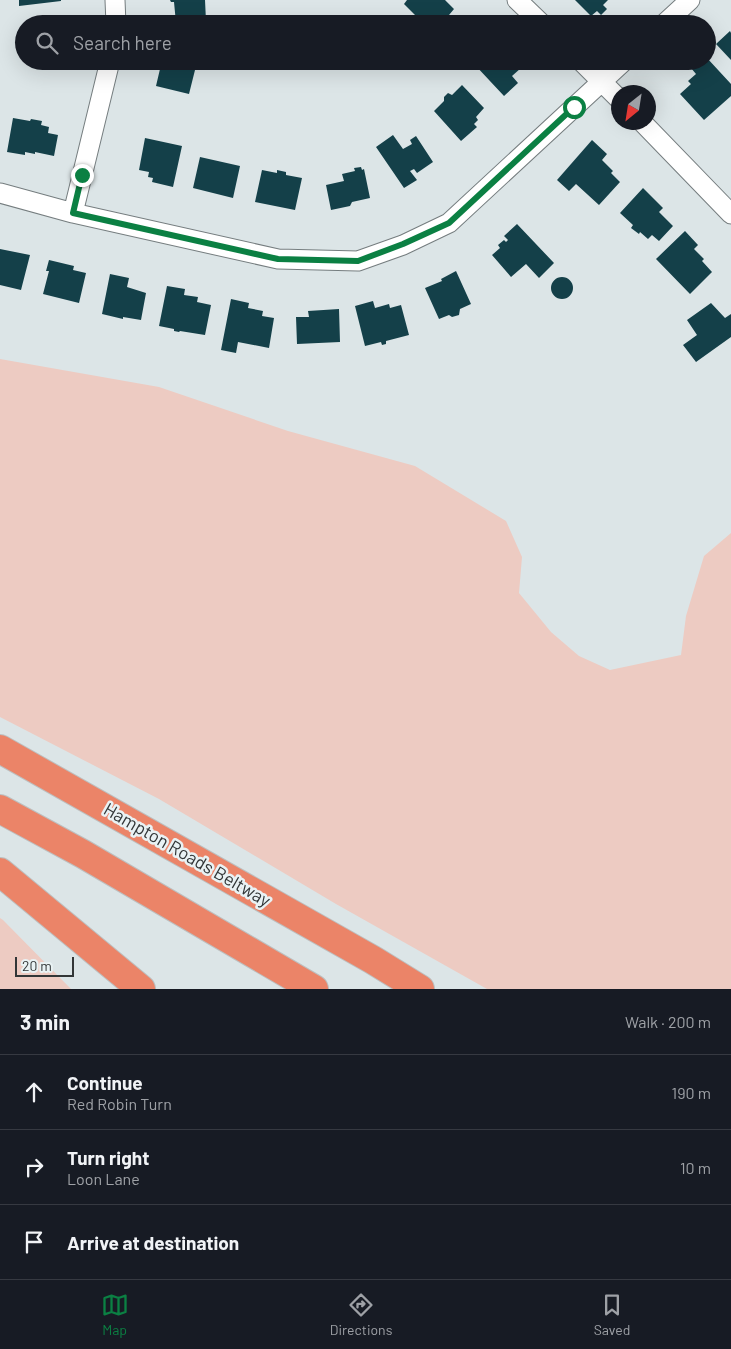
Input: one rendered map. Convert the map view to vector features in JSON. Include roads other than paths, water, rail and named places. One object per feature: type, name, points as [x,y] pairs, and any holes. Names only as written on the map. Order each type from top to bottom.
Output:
[{"type":"highway","name":"Hampton Roads Beltway","points":[[0,749],[374,960]]},
{"type":"highway","points":[[0,810],[83,854],[314,989]]},
{"type":"highway","points":[[0,872],[141,989]]},
{"type":"highway","points":[[374,960],[420,989]]},
{"type":"highway","points":[[374,960],[436,989]]},
{"type":"street","points":[[115,0],[116,15]]},
{"type":"street","points":[[517,0],[533,15]]},
{"type":"street","points":[[674,15],[690,0]]},
{"type":"street","points":[[73,213],[108,70]]},
{"type":"street","points":[[590,70],[611,91]]},
{"type":"street","points":[[0,194],[73,213],[278,259],[358,261],[403,244],[449,223],[614,70]]},
{"type":"street","points":[[650,130],[731,214]]}]
